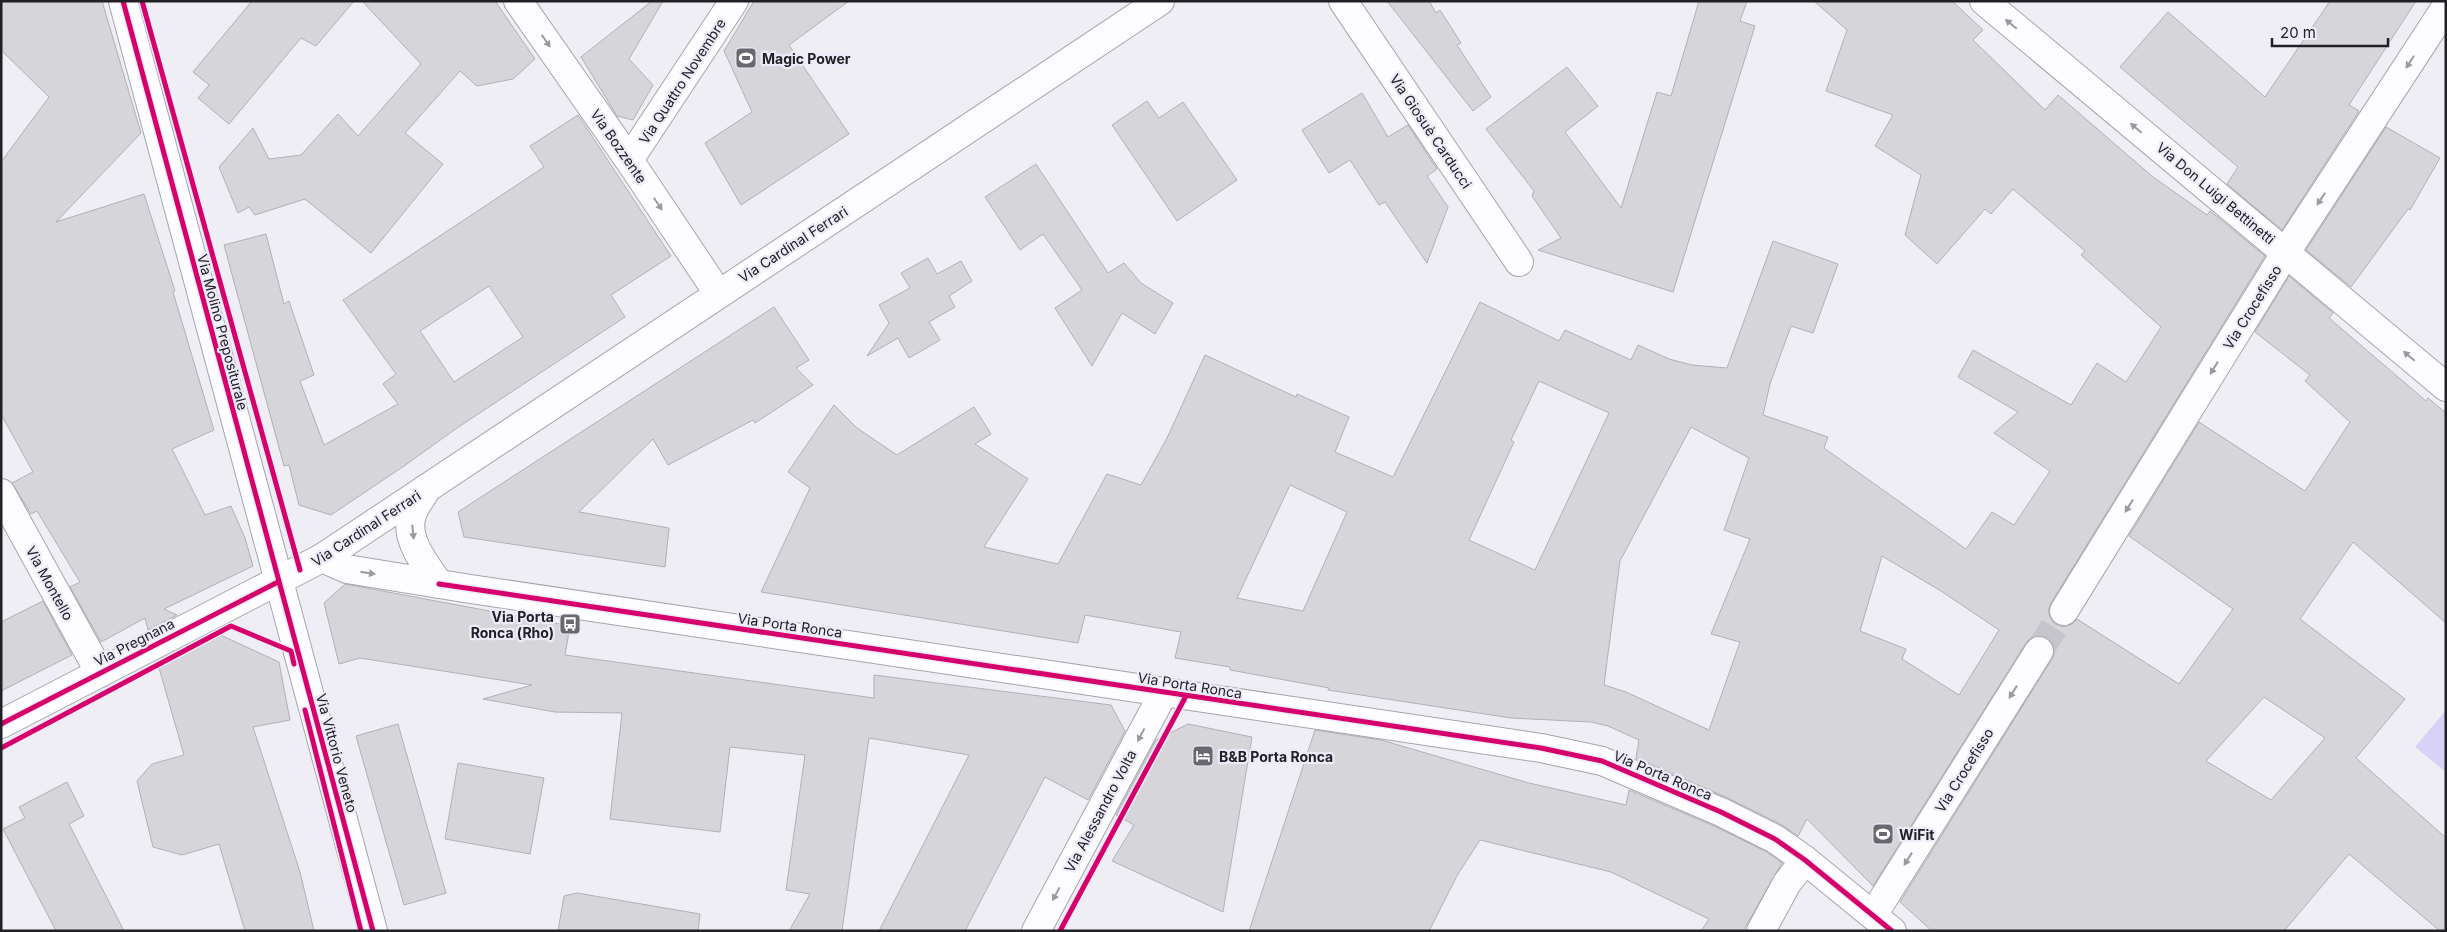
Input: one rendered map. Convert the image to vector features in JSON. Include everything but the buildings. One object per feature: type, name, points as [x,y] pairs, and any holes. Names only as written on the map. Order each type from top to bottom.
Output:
[{"type":"street","name":"Via Molino Prepositurale","points":[[122,1],[278,582]]},
{"type":"street","name":"Via Bozzente","points":[[518,1],[630,160],[718,293]]},
{"type":"street","name":"Via Quattro Novembre","points":[[630,160],[734,1]]},
{"type":"street","name":"Via Cardinal Ferrari","points":[[278,582],[322,558],[1160,1]]},
{"type":"street","name":"Via Giosuè Carducci","points":[[1343,1],[1519,262]]},
{"type":"street","name":"Via Don Luigi Bettinetti","points":[[1984,1],[2446,387]]},
{"type":"street","name":"Via Crocefisso","points":[[2064,611],[2286,252],[2446,7]]},
{"type":"street","name":"Via Cardinal Ferrari","points":[[427,488],[412,513],[411,536],[422,558],[439,584]]},
{"type":"street","name":"Via Montello","points":[[1,493],[100,673]]},
{"type":"street","name":"Via Porta Ronca","points":[[322,558],[347,569],[439,584],[1541,748],[1602,761],[1721,812],[1775,839],[1806,860],[1883,923]]},
{"type":"street","name":"Via Pregnana","points":[[1,724],[278,582]]},
{"type":"street","name":"Via Vittorio Veneto","points":[[278,582],[304,670],[373,931]]},
{"type":"street","name":"Via Crocefisso","points":[[1883,923],[2039,651]]},
{"type":"street","name":"Via Alessandro Volta","points":[[1036,931],[1164,692]]},
{"type":"street","points":[[1761,931],[1787,883],[1806,860]]},
{"type":"shaded area","points":[[2446,710],[2446,772],[2415,747]]},
{"type":"tunnel","points":[[2039,651],[2064,611]]},
{"type":"cycle path","points":[[123,1],[373,931]]},
{"type":"cycle path","points":[[142,1],[300,570]]},
{"type":"cycle path","points":[[1,724],[278,582]]},
{"type":"cycle path","points":[[439,584],[1541,748],[1602,761],[1721,812],[1775,839],[1805,860],[1892,931]]},
{"type":"cycle path","points":[[1,748],[231,626],[291,651],[294,664]]},
{"type":"cycle path","points":[[1060,931],[1186,696]]},
{"type":"cycle path","points":[[305,710],[361,931]]},
{"type":"place","name":"Magic Power","points":[[746,58]]},
{"type":"place","name":"Via Porta Ronca (Rho)","points":[[570,624]]},
{"type":"place","name":"B&B Porta Ronca","points":[[1203,756]]},
{"type":"place","name":"WiFit","points":[[1883,834]]}]
